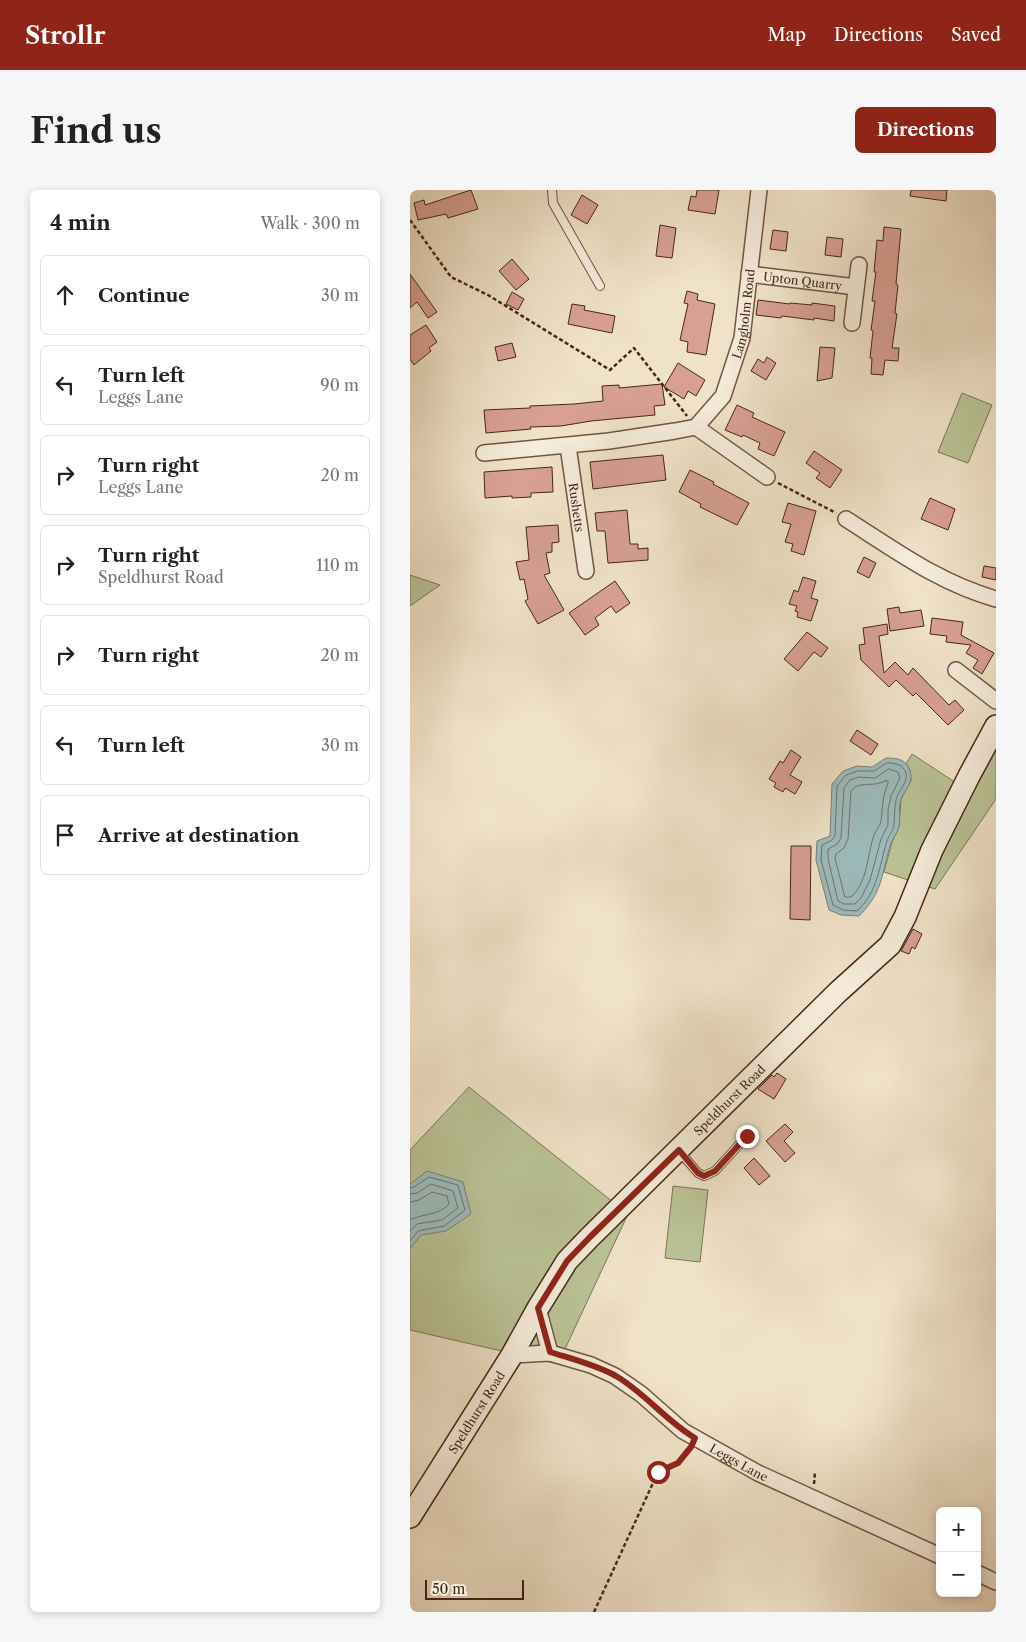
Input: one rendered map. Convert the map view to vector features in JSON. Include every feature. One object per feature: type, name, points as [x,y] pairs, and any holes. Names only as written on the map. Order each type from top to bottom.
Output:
[{"type":"street","name":"Langholm Road","points":[[696,427],[722,396],[742,338],[759,190]]},
{"type":"street","name":"Upton Quarry","points":[[852,323],[859,265]]},
{"type":"street","name":"Upton Quarry","points":[[749,274],[856,287]]},
{"type":"street","points":[[484,454],[568,446],[666,433],[696,427],[767,477]]},
{"type":"street","name":"Rushetts","points":[[568,446],[586,571]]},
{"type":"street","points":[[846,519],[924,570],[972,592],[996,599]]},
{"type":"street","points":[[956,670],[996,700]]},
{"type":"street","name":"Speldhurst Road","points":[[410,1517],[512,1356],[538,1308],[567,1261],[838,992],[890,945],[905,917],[932,850],[996,726]]},
{"type":"street","points":[[538,1308],[550,1352]]},
{"type":"street","name":"Leggs Lane","points":[[512,1356],[550,1352],[590,1365],[615,1376],[641,1394],[683,1431],[758,1473],[936,1554]]},
{"type":"street","points":[[981,1575],[996,1582]]},
{"type":"lane","points":[[552,190],[553,203],[600,286]]},
{"type":"lane","points":[[679,1150],[698,1173],[704,1176],[715,1171],[747,1136]]},
{"type":"path","points":[[410,220],[451,277],[488,295],[610,370],[634,348],[696,427]]},
{"type":"path","points":[[767,477],[846,519]]},
{"type":"path","points":[[594,1612],[658,1472],[678,1463],[691,1447],[695,1438]]},
{"type":"green space","points":[[962,393],[992,405],[968,463],[938,452]]},
{"type":"green space","points":[[410,575],[440,585],[410,606]]},
{"type":"green space","points":[[996,741],[996,799],[935,889],[884,872],[892,842],[899,827],[901,799],[911,781],[910,770],[906,764],[912,754],[970,792]]},
{"type":"green space","points":[[469,1087],[628,1214],[558,1364],[410,1330],[410,1150]]},
{"type":"green space","points":[[673,1186],[708,1190],[700,1262],[665,1258]]},
{"type":"water","points":[[886,758],[904,762],[909,767],[911,775],[910,782],[900,802],[900,823],[891,843],[881,882],[873,898],[859,916],[841,915],[829,910],[816,860],[817,841],[830,836],[832,784],[843,771],[857,766],[872,767]]},
{"type":"water","points":[[427,1171],[463,1182],[471,1214],[446,1231],[421,1235],[410,1249],[410,1184]]},
{"type":"building","points":[[471,190],[478,209],[448,218],[446,214],[418,220],[414,203],[424,200],[425,205]]},
{"type":"building","points":[[697,190],[719,190],[715,214],[688,210],[691,196],[696,197]]},
{"type":"building","points":[[911,190],[947,190],[946,201],[910,196]]},
{"type":"building","points":[[582,195],[598,205],[587,224],[571,215]]},
{"type":"building","points":[[660,225],[676,228],[672,258],[656,256]]},
{"type":"building","points":[[884,227],[901,229],[896,284],[898,285],[895,313],[897,314],[892,348],[899,348],[898,361],[885,360],[883,375],[871,374],[872,358],[870,358],[875,301],[872,301],[876,272],[874,272],[877,240],[883,241]]},
{"type":"building","points":[[773,230],[788,232],[786,251],[770,249]]},
{"type":"building","points":[[827,237],[843,239],[841,257],[825,255]]},
{"type":"building","points":[[512,259],[529,279],[516,290],[499,271]]},
{"type":"building","points":[[410,274],[437,312],[428,318],[417,302],[410,308]]},
{"type":"building","points":[[687,291],[698,294],[697,300],[715,304],[706,355],[687,352],[688,342],[680,340],[688,304],[684,303]]},
{"type":"building","points":[[512,292],[524,299],[518,310],[506,304]]},
{"type":"building","points":[[758,300],[790,304],[812,305],[812,303],[835,306],[834,321],[756,315]]},
{"type":"building","points":[[572,304],[585,306],[584,310],[615,316],[612,333],[568,324]]},
{"type":"building","points":[[426,325],[437,342],[429,348],[431,351],[414,365],[410,359],[410,335]]},
{"type":"building","points":[[512,343],[516,357],[498,361],[495,347]]},
{"type":"building","points":[[820,347],[835,348],[832,378],[817,381]]},
{"type":"building","points":[[767,357],[776,363],[766,380],[751,371],[758,359],[764,363]]},
{"type":"building","points":[[678,363],[705,380],[696,396],[688,391],[684,399],[664,387]]},
{"type":"building","points":[[662,384],[665,405],[654,406],[655,415],[486,433],[484,410],[603,401],[602,386],[619,385],[619,388]]},
{"type":"building","points":[[737,405],[754,413],[752,417],[785,432],[774,456],[758,449],[760,443],[743,435],[742,437],[725,430]]},
{"type":"building","points":[[814,451],[842,470],[830,488],[816,478],[820,473],[806,463]]},
{"type":"building","points":[[663,455],[666,480],[593,489],[590,462]]},
{"type":"building","points":[[552,467],[553,492],[531,493],[531,497],[485,498],[484,472]]},
{"type":"building","points":[[690,470],[749,503],[737,525],[700,507],[701,504],[679,492]]},
{"type":"building","points":[[930,498],[955,509],[948,530],[921,519]]},
{"type":"building","points":[[788,503],[816,511],[804,555],[791,551],[793,544],[785,542],[791,524],[782,522]]},
{"type":"building","points":[[627,510],[630,544],[638,544],[638,549],[648,548],[648,560],[608,563],[605,531],[597,531],[595,513]]},
{"type":"building","points":[[558,525],[559,542],[552,543],[552,552],[546,553],[550,573],[544,575],[564,610],[538,624],[525,601],[528,599],[524,579],[520,580],[516,562],[529,560],[526,527]]},
{"type":"building","points":[[864,557],[876,563],[869,578],[857,572]]},
{"type":"building","points":[[984,566],[996,568],[996,580],[982,577]]},
{"type":"building","points":[[803,577],[816,581],[811,598],[818,600],[811,621],[797,617],[798,612],[795,611],[797,606],[789,604],[794,590],[798,592]]},
{"type":"building","points":[[615,581],[630,603],[616,613],[611,606],[595,618],[599,625],[585,635],[569,613]]},
{"type":"building","points":[[899,607],[900,613],[921,610],[924,626],[890,631],[887,609]]},
{"type":"building","points":[[932,618],[963,622],[961,635],[994,653],[982,674],[973,668],[978,660],[966,653],[971,645],[946,642],[947,636],[930,634]]},
{"type":"building","points":[[887,624],[888,634],[879,636],[884,673],[895,662],[908,675],[913,668],[949,705],[955,700],[964,710],[948,725],[916,693],[913,696],[896,680],[889,687],[861,660],[859,645],[865,644],[863,628]]},
{"type":"building","points":[[807,632],[828,648],[821,657],[814,652],[798,671],[784,659]]},
{"type":"building","points":[[857,730],[878,744],[871,755],[850,741]]},
{"type":"building","points":[[791,750],[801,757],[790,775],[802,782],[795,794],[785,788],[783,792],[774,787],[776,783],[769,779],[780,761],[783,763]]},
{"type":"building","points":[[791,846],[811,846],[810,920],[790,919]]},
{"type":"building","points":[[913,929],[922,934],[915,949],[912,947],[909,954],[901,951]]},
{"type":"building","points":[[777,1073],[786,1079],[774,1099],[758,1089],[772,1075],[774,1077]]},
{"type":"building","points":[[785,1124],[793,1132],[784,1141],[795,1153],[785,1162],[766,1141]]},
{"type":"building","points":[[754,1158],[770,1176],[759,1185],[744,1168]]},
{"type":"route","points":[[658,1472],[678,1463],[691,1447],[695,1438],[683,1431],[641,1394],[615,1376],[590,1365],[550,1352],[538,1308],[567,1261],[679,1150],[698,1173],[704,1176],[709,1175],[715,1171],[747,1136]]}]
